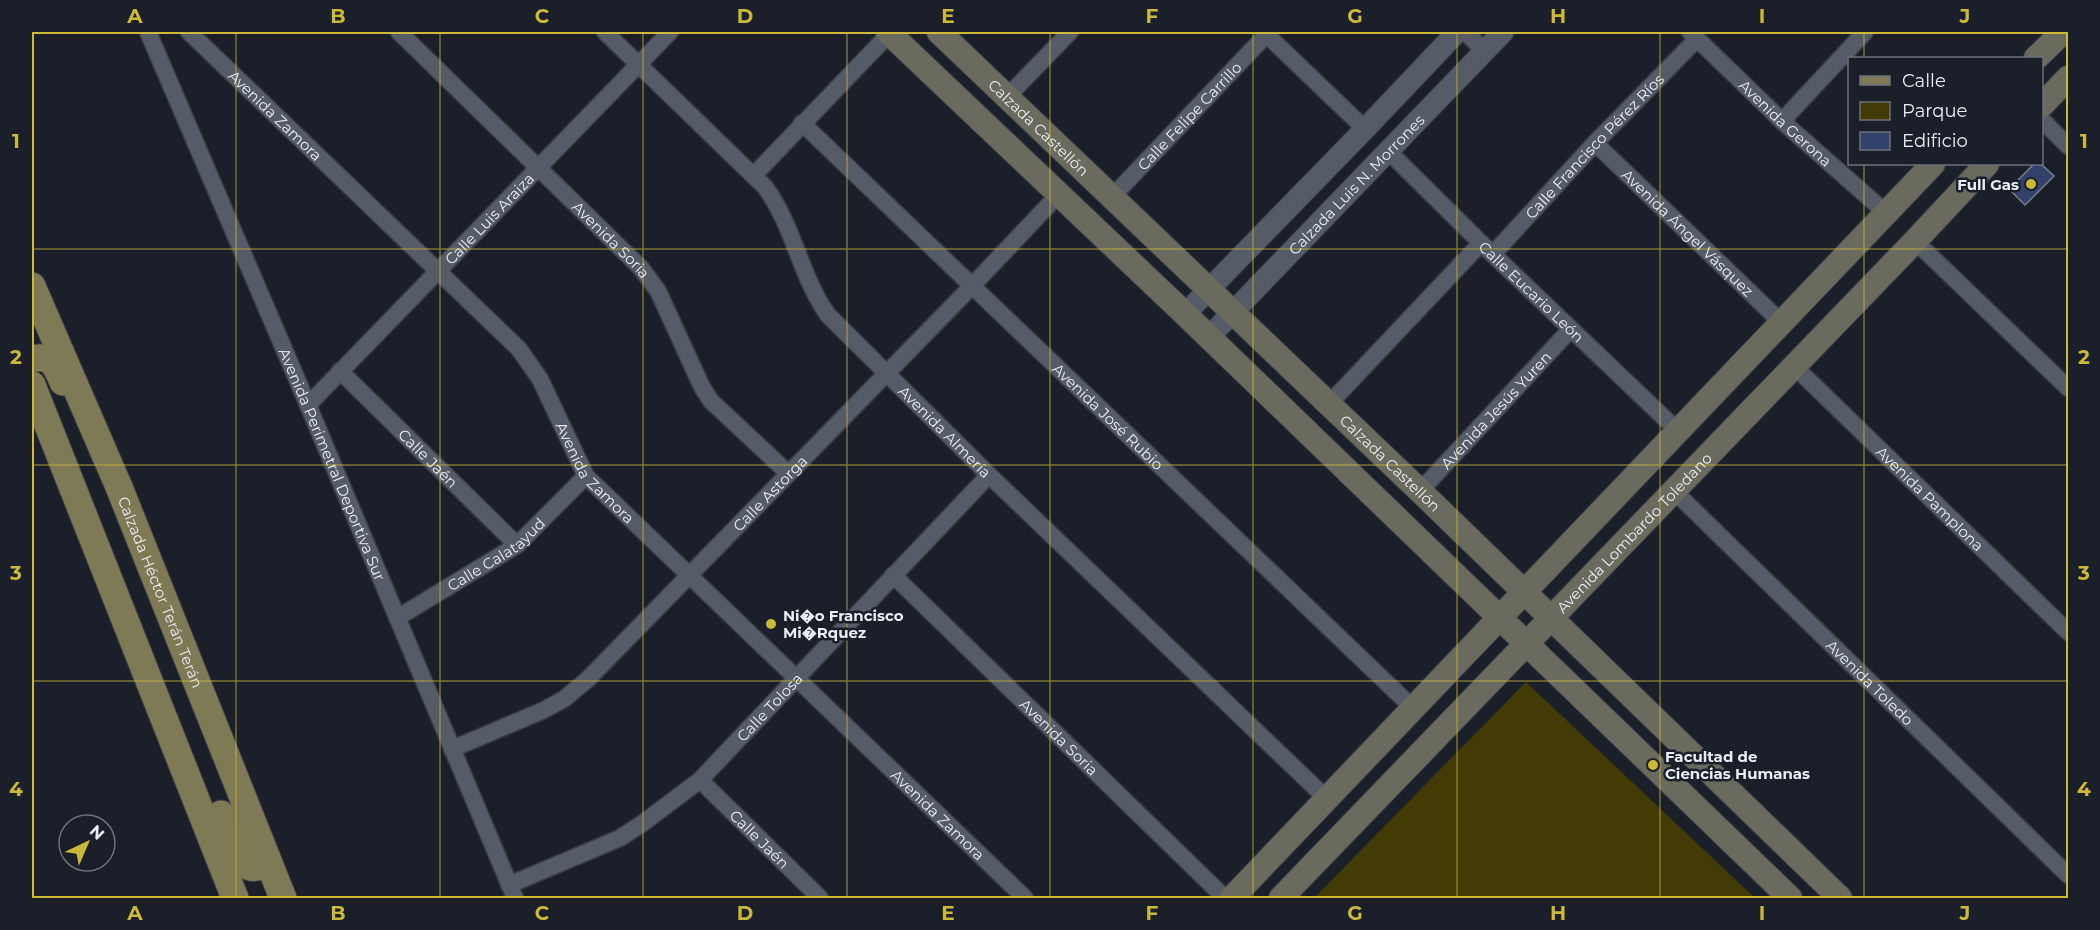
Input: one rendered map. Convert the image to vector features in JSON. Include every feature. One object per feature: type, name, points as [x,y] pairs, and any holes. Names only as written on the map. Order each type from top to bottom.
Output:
[{"type":"main road","points":[[889,32],[1209,337],[1790,898]]},
{"type":"main road","name":"Calzada Castellón","points":[[939,32],[1329,404],[1840,898]]},
{"type":"main road","points":[[2037,57],[2063,32]]},
{"type":"main road","points":[[2043,104],[2068,78]]},
{"type":"main road","points":[[1232,898],[1782,323],[1884,212],[1932,165]]},
{"type":"main road","name":"Avenida Lombardo Toledano","points":[[1283,896],[1986,165]]},
{"type":"main road","name":"Calzada Héctor Terán Terán","points":[[32,286],[132,519],[283,898]]},
{"type":"main road","points":[[32,359],[44,357],[56,368],[111,495],[132,519]]},
{"type":"main road","points":[[32,385],[236,898]]},
{"type":"main road","points":[[141,663],[195,753],[240,856],[249,867],[269,864]]},
{"type":"main road","points":[[1283,896],[1278,883],[1277,869],[1316,824],[1328,800]]},
{"type":"street","name":"Avenida Perimetral Deportiva Sur","points":[[148,32],[308,405],[512,892]]},
{"type":"street","name":"Avenida Zamora","points":[[189,32],[519,349],[532,365],[586,476],[1025,898]]},
{"type":"street","name":"Avenida Soria","points":[[399,32],[539,167],[650,280],[711,401],[788,473]]},
{"type":"street","name":"Avenida Almería","points":[[604,32],[754,175],[776,202],[784,217],[814,293],[821,304],[885,373],[1328,800]]},
{"type":"street","name":"Calle Luis Araiza","points":[[308,405],[670,32]]},
{"type":"street","points":[[754,175],[889,32]]},
{"type":"street","points":[[1007,97],[1070,32]]},
{"type":"street","name":"Calzada Luis N. Morrones","points":[[1185,314],[1457,32]]},
{"type":"street","points":[[1465,32],[1485,51]]},
{"type":"street","name":"Calzada Luis N. Morrones","points":[[1209,337],[1503,32]]},
{"type":"street","points":[[1782,120],[1865,32]]},
{"type":"street","points":[[1265,33],[1365,129]]},
{"type":"street","name":"Calle Felipe Carrillo","points":[[1112,197],[1265,33]]},
{"type":"street","name":"Avenida Gerona","points":[[1693,35],[1782,120],[1884,212]]},
{"type":"street","name":"Calle Francisco Pérez Ríos","points":[[1329,404],[1595,143],[1693,35]]},
{"type":"street","points":[[2043,121],[2068,146]]},
{"type":"street","name":"Avenida José Rubio","points":[[802,123],[1414,710]]},
{"type":"street","name":"Avenida Ángel Vásquez","points":[[1595,143],[1782,323]]},
{"type":"street","name":"Calle Eucario León","points":[[1388,151],[1678,431]]},
{"type":"street","name":"Calle Astorga","points":[[452,749],[544,710],[564,699],[587,680],[1059,194]]},
{"type":"street","points":[[1915,240],[2068,388]]},
{"type":"street","name":"Avenida Jesús Yuren","points":[[1420,492],[1570,329]]},
{"type":"street","name":"Avenida Pamplona","points":[[1794,366],[2068,632]]},
{"type":"street","name":"Calle Jaén","points":[[340,371],[517,545]]},
{"type":"street","name":"Calle Tolosa","points":[[512,892],[620,837],[643,823],[700,780],[989,475]]},
{"type":"street","name":"Calle Calatayud","points":[[397,618],[517,545],[586,476]]},
{"type":"street","name":"Avenida Toledo","points":[[1674,491],[2068,875]]},
{"type":"street","name":"Avenida Soria","points":[[893,575],[1225,898]]},
{"type":"street","name":"Calle Jaén","points":[[700,780],[820,898]]},
{"type":"green space","points":[[1526,682],[1755,898],[1314,898]]},
{"type":"building","name":"Full Gas","points":[[2033,165],[2042,165],[2054,176],[2025,205],[2009,189]]},
{"type":"place","name":"Full Gas","points":[[2031,184]]},
{"type":"place","name":"Ni�o Francisco Mi�Rquez","points":[[771,624]]},
{"type":"place","name":"Facultad de Ciencias Humanas","points":[[1653,765]]}]
